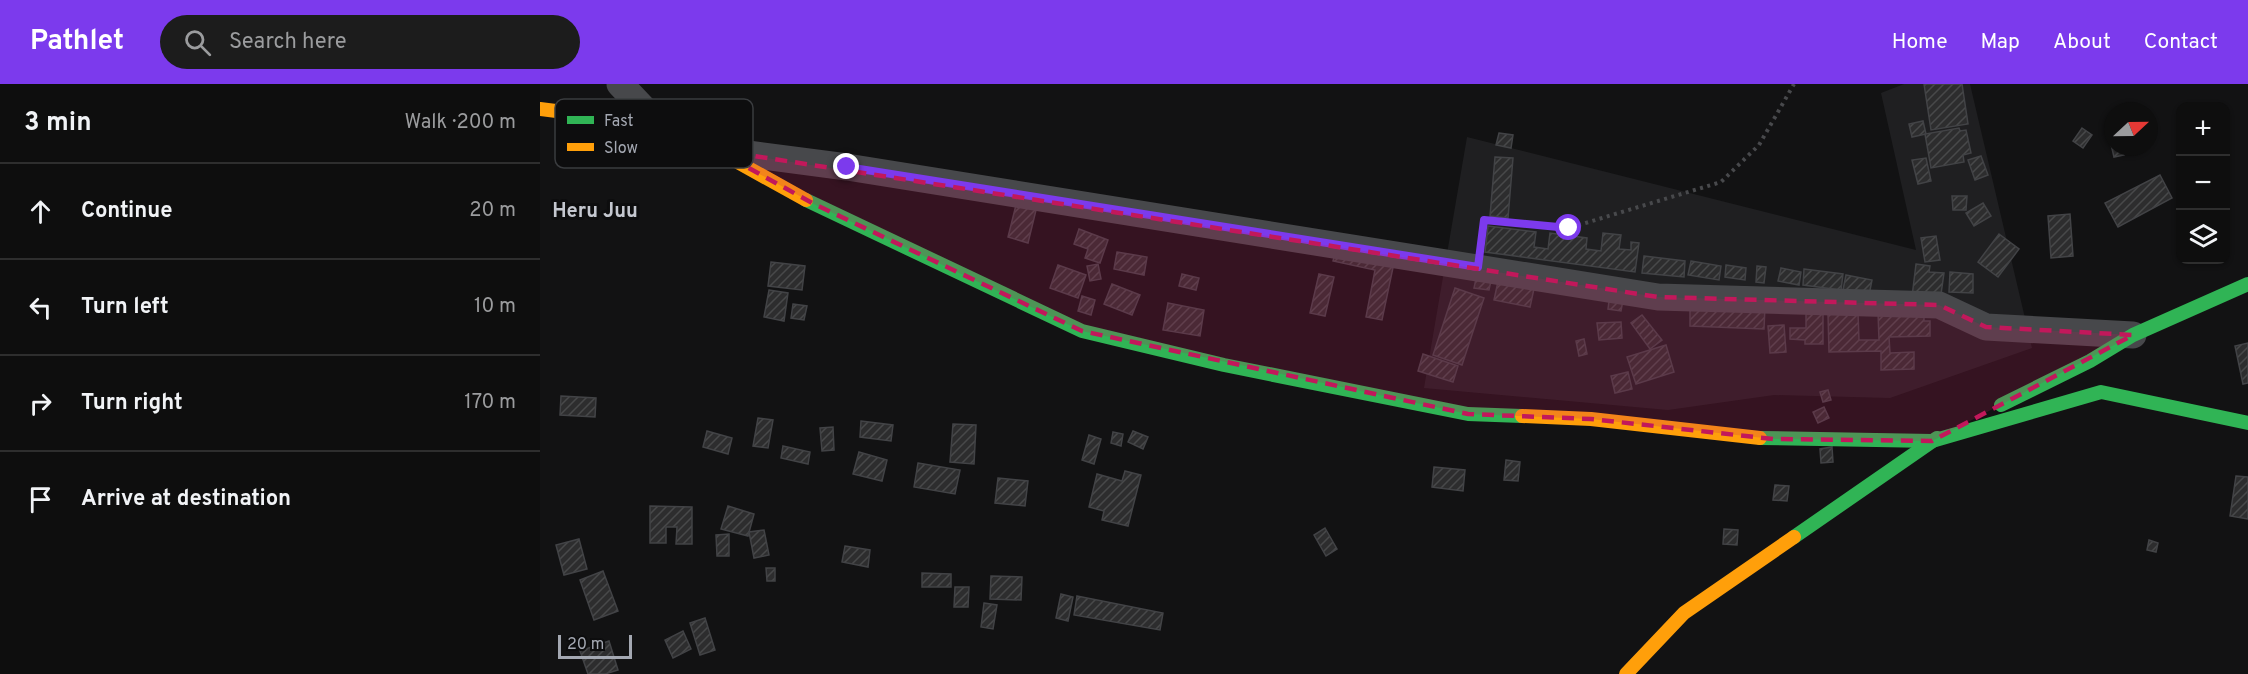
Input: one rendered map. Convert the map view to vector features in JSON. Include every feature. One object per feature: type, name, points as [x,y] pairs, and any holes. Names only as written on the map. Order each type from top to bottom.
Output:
[{"type":"street","points":[[620,84],[634,99]]},
{"type":"street","points":[[540,110],[555,112]]},
{"type":"street","points":[[753,155],[870,171],[1658,297],[1939,305],[1986,327],[2133,335]]},
{"type":"street","points":[[749,168],[814,204],[1082,331],[1224,365],[1468,414],[1591,419],[1773,439],[1932,441],[2101,392],[2248,423]]},
{"type":"street","points":[[1626,674],[1684,613],[1932,441],[2090,361],[2133,335],[2248,284]]},
{"type":"path","points":[[1478,267],[1484,220],[1569,228],[1721,182],[1759,145],[1794,84]]},
{"type":"highlighted area","points":[[716,150],[1658,297],[1939,305],[1986,327],[2133,335],[1932,441],[1773,439],[1591,419],[1468,414],[1082,331],[814,204]]},
{"type":"shaded area","points":[[1904,84],[1970,84],[2032,348],[1890,398],[1774,395],[1668,410],[1424,388],[1467,137],[1916,250],[1881,93]]},
{"type":"building","points":[[1924,84],[1962,84],[1968,124],[1931,130]]},
{"type":"building","points":[[1923,121],[1926,134],[1912,137],[1909,124]]},
{"type":"building","points":[[1959,128],[1960,131],[1966,130],[1971,153],[1963,155],[1964,162],[1931,168],[1925,134]]},
{"type":"building","points":[[2082,128],[2092,135],[2083,148],[2073,141]]},
{"type":"building","points":[[1499,133],[1513,135],[1511,148],[1496,145]]},
{"type":"building","points":[[1981,156],[1988,175],[1975,180],[1968,160]]},
{"type":"building","points":[[1495,157],[1513,158],[1508,218],[1490,216]]},
{"type":"building","points":[[1926,158],[1931,181],[1918,184],[1912,160]]},
{"type":"building","points":[[2160,175],[2172,198],[2118,227],[2105,203]]},
{"type":"building","points":[[1952,196],[1967,196],[1966,210],[1953,210]]},
{"type":"building","points":[[1017,201],[1037,206],[1028,243],[1008,237]]},
{"type":"building","points":[[1983,203],[1991,216],[1974,226],[1966,213]]},
{"type":"building","points":[[2070,214],[2073,256],[2051,258],[2048,216]]},
{"type":"building","points":[[1488,226],[1536,232],[1534,247],[1548,249],[1550,233],[1587,238],[1586,249],[1601,251],[1603,233],[1621,235],[1619,249],[1631,250],[1631,242],[1639,243],[1635,272],[1485,252]]},
{"type":"building","points":[[1079,229],[1108,240],[1100,263],[1085,258],[1088,249],[1074,244]]},
{"type":"building","points":[[1999,234],[2019,249],[1998,277],[1978,262]]},
{"type":"building","points":[[1936,236],[1940,260],[1925,262],[1921,238]]},
{"type":"building","points":[[1337,246],[1395,258],[1382,320],[1366,317],[1375,270],[1333,261]]},
{"type":"building","points":[[1117,252],[1147,257],[1144,275],[1114,269]]},
{"type":"building","points":[[1644,256],[1685,261],[1684,277],[1642,273]]},
{"type":"building","points":[[1691,261],[1721,266],[1719,280],[1688,275]]},
{"type":"building","points":[[771,262],[805,266],[802,290],[768,286]]},
{"type":"building","points":[[1098,264],[1101,279],[1090,281],[1087,266]]},
{"type":"building","points":[[1916,264],[1930,266],[1929,272],[1944,273],[1941,294],[1912,297]]},
{"type":"building","points":[[1058,265],[1086,275],[1078,298],[1050,288]]},
{"type":"building","points":[[1726,265],[1746,268],[1745,280],[1725,277]]},
{"type":"building","points":[[1757,266],[1766,267],[1764,283],[1756,282]]},
{"type":"building","points":[[1781,268],[1801,272],[1799,285],[1778,281]]},
{"type":"building","points":[[1804,269],[1843,274],[1841,290],[1803,285]]},
{"type":"building","points":[[1950,272],[1973,274],[1973,293],[1949,292]]},
{"type":"building","points":[[1182,274],[1199,278],[1196,290],[1179,286]]},
{"type":"building","points":[[1319,274],[1334,277],[1325,316],[1310,313]]},
{"type":"building","points":[[1477,274],[1492,276],[1489,290],[1474,288]]},
{"type":"building","points":[[1846,275],[1872,280],[1869,295],[1843,290]]},
{"type":"building","points":[[1499,277],[1535,284],[1530,307],[1494,300]]},
{"type":"building","points":[[1112,284],[1140,295],[1132,315],[1104,304]]},
{"type":"building","points":[[1455,288],[1484,298],[1462,365],[1433,355]]},
{"type":"building","points":[[769,290],[788,293],[784,321],[764,317]]},
{"type":"building","points":[[1610,293],[1624,295],[1621,311],[1608,309]]},
{"type":"building","points":[[1082,296],[1095,300],[1091,315],[1078,311]]},
{"type":"building","points":[[1168,303],[1204,310],[1200,336],[1163,330]]},
{"type":"building","points":[[1690,303],[1765,306],[1764,329],[1690,326]]},
{"type":"building","points":[[793,304],[807,306],[804,320],[791,318]]},
{"type":"building","points":[[1924,310],[1924,321],[1930,321],[1930,336],[1889,337],[1890,353],[1914,352],[1914,369],[1881,370],[1881,351],[1829,352],[1828,314],[1858,313],[1859,340],[1879,340],[1878,312]]},
{"type":"building","points":[[1806,314],[1823,314],[1823,344],[1805,344],[1805,340],[1790,339],[1790,328],[1806,328]]},
{"type":"building","points":[[1642,315],[1662,340],[1650,349],[1631,323]]},
{"type":"building","points":[[1621,322],[1622,338],[1599,340],[1597,323]]},
{"type":"building","points":[[1784,325],[1786,352],[1770,353],[1768,326]]},
{"type":"building","points":[[1584,339],[1587,354],[1579,356],[1576,341]]},
{"type":"building","points":[[2248,343],[2248,383],[2243,384],[2235,346]]},
{"type":"building","points":[[1666,345],[1674,372],[1636,384],[1627,357]]},
{"type":"building","points":[[1423,354],[1458,366],[1453,382],[1418,371]]},
{"type":"building","points":[[1628,372],[1632,389],[1615,393],[1611,376]]},
{"type":"building","points":[[1828,390],[1831,400],[1823,402],[1820,392]]},
{"type":"building","points":[[561,396],[596,398],[595,417],[560,415]]},
{"type":"building","points":[[1824,407],[1829,418],[1818,423],[1813,412]]},
{"type":"building","points":[[758,418],[773,420],[768,448],[753,446]]},
{"type":"building","points":[[861,421],[893,425],[891,441],[860,437]]},
{"type":"building","points":[[953,424],[976,425],[974,464],[950,462]]},
{"type":"building","points":[[833,427],[834,450],[822,451],[820,428]]},
{"type":"building","points":[[707,431],[732,438],[728,454],[703,447]]},
{"type":"building","points":[[1133,431],[1148,437],[1143,449],[1128,442]]},
{"type":"building","points":[[1113,432],[1123,434],[1121,446],[1111,443]]},
{"type":"building","points":[[1089,435],[1101,439],[1094,464],[1082,460]]},
{"type":"building","points":[[783,446],[810,452],[808,464],[781,458]]},
{"type":"building","points":[[1832,447],[1833,462],[1821,463],[1820,449]]},
{"type":"building","points":[[859,452],[887,460],[882,481],[853,474]]},
{"type":"building","points":[[1506,460],[1520,462],[1518,481],[1504,480]]},
{"type":"building","points":[[918,463],[960,470],[955,494],[914,487]]},
{"type":"building","points":[[1434,467],[1465,470],[1463,491],[1432,487]]},
{"type":"building","points":[[1125,471],[1141,475],[1128,526],[1102,520],[1104,511],[1089,507],[1097,474],[1122,481]]},
{"type":"building","points":[[2236,476],[2248,477],[2248,519],[2230,516]]},
{"type":"building","points":[[998,478],[1028,481],[1025,506],[995,503]]},
{"type":"building","points":[[1775,485],[1789,486],[1787,501],[1773,500]]},
{"type":"building","points":[[650,506],[692,507],[692,544],[676,544],[677,527],[666,527],[666,543],[650,543]]},
{"type":"building","points":[[728,506],[754,514],[748,536],[721,529]]},
{"type":"building","points":[[1325,528],[1337,549],[1326,556],[1314,535]]},
{"type":"building","points":[[1724,529],[1738,530],[1737,545],[1723,544]]},
{"type":"building","points":[[764,530],[769,555],[754,558],[749,532]]},
{"type":"building","points":[[729,534],[729,556],[717,556],[716,535]]},
{"type":"building","points":[[579,539],[587,569],[564,575],[556,545]]},
{"type":"building","points":[[2149,540],[2158,543],[2156,552],[2147,550]]},
{"type":"building","points":[[845,546],[870,550],[868,567],[842,562]]},
{"type":"building","points":[[766,568],[775,568],[775,581],[767,581]]},
{"type":"building","points":[[603,571],[618,611],[594,620],[580,580]]},
{"type":"building","points":[[922,573],[951,574],[951,587],[922,587]]},
{"type":"building","points":[[991,576],[1022,577],[1021,600],[990,599]]},
{"type":"building","points":[[955,587],[969,587],[968,607],[954,607]]},
{"type":"building","points":[[1061,594],[1073,597],[1068,621],[1056,618]]},
{"type":"building","points":[[1077,596],[1163,613],[1160,630],[1074,615]]},
{"type":"building","points":[[984,603],[997,605],[993,629],[981,627]]},
{"type":"building","points":[[705,618],[715,650],[700,655],[690,623]]},
{"type":"building","points":[[683,631],[691,649],[673,658],[665,640]]},
{"type":"building","points":[[609,641],[618,670],[605,674],[588,674],[580,651]]},
{"type":"traffic: fast","points":[[806,200],[1082,331],[1224,365],[1468,414],[1522,416]]},
{"type":"traffic: fast","points":[[2001,405],[2090,361],[2133,335],[2248,284]]},
{"type":"traffic: fast","points":[[1760,438],[1932,441],[2101,392],[2248,423]]},
{"type":"traffic: fast","points":[[1794,537],[1937,438]]},
{"type":"traffic: slow","points":[[540,109],[555,111]]},
{"type":"traffic: slow","points":[[748,168],[806,200]]},
{"type":"traffic: slow","points":[[1522,416],[1591,419],[1760,438]]},
{"type":"traffic: slow","points":[[1626,674],[1684,613],[1794,537]]},
{"type":"district","name":"Heru Juu","points":[[595,212]]},
{"type":"route","points":[[847,167],[1478,267],[1484,220],[1569,228]]}]
